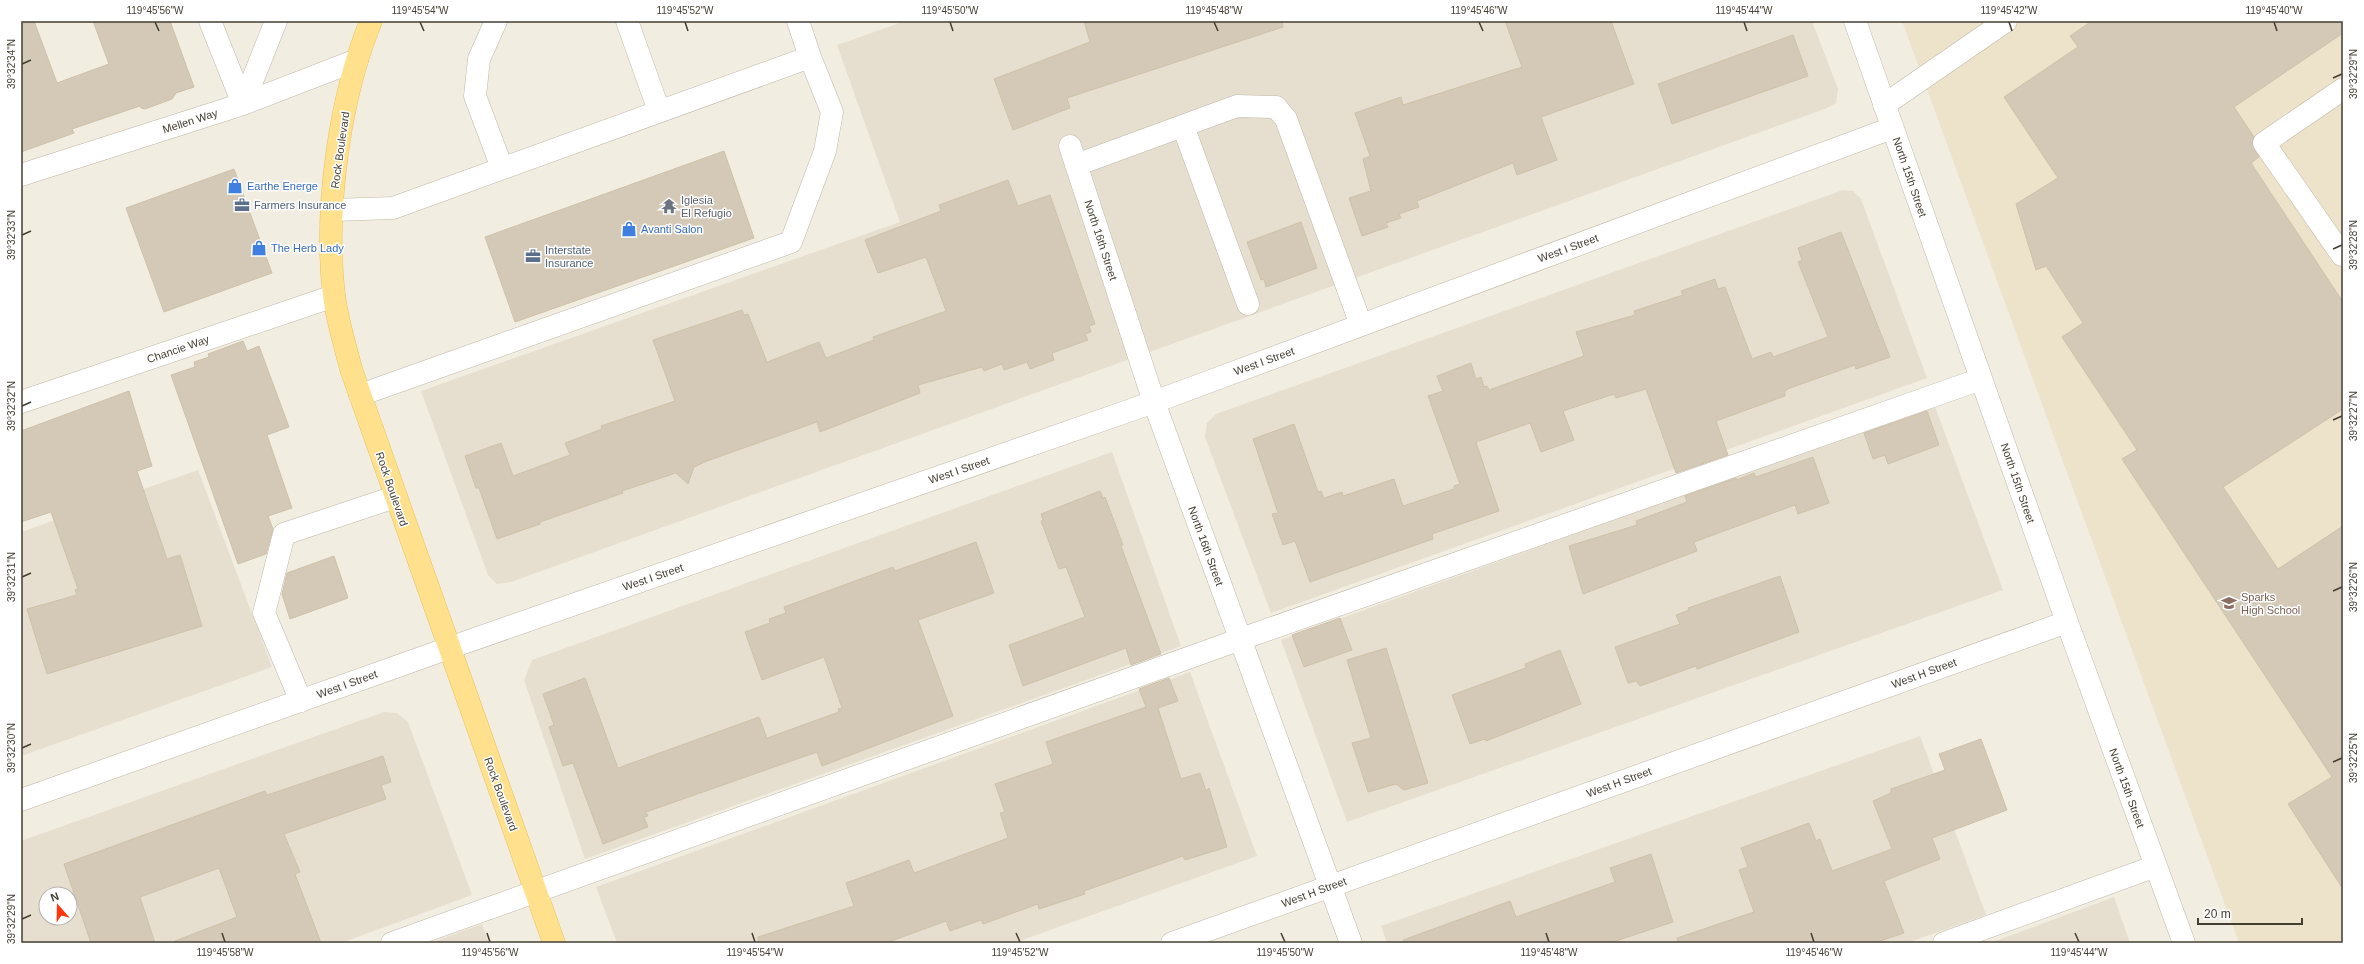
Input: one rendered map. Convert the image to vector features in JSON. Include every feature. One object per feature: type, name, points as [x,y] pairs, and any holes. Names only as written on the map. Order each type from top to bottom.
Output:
[{"type":"main road","name":"Rock Boulevard","points":[[371,21],[357,60],[339,139],[333,210],[331,265],[334,296],[351,369],[554,943]]},
{"type":"street","points":[[210,21],[243,104]]},
{"type":"street","points":[[243,104],[276,21]]},
{"type":"street","points":[[496,21],[479,59],[475,96],[502,168]]},
{"type":"street","points":[[627,21],[659,111]]},
{"type":"street","points":[[360,395],[791,242],[825,151],[832,112],[810,57],[798,21]]},
{"type":"street","name":"North 15th Street","points":[[1855,21],[2067,622],[2184,943]]},
{"type":"street","points":[[1884,105],[2006,21]]},
{"type":"street","points":[[333,210],[393,208],[810,57]]},
{"type":"street","name":"Mellen Way","points":[[21,175],[243,104],[357,60]]},
{"type":"street","points":[[2342,255],[2264,143],[2343,89]]},
{"type":"street","points":[[1248,304],[1183,126],[1237,106],[1276,107],[1286,119],[1361,325]]},
{"type":"street","name":"North 16th Street","points":[[1183,126],[1073,155],[1154,402],[1351,943]]},
{"type":"street","name":"West I Street","points":[[21,800],[449,648],[1154,402],[1892,128]]},
{"type":"street","name":"Chancie Way","points":[[21,402],[334,296]]},
{"type":"street","points":[[392,943],[1240,639],[1982,380]]},
{"type":"street","points":[[301,701],[264,613],[284,534],[395,497]]},
{"type":"street","name":"West H Street","points":[[1172,943],[2067,622]]},
{"type":"street","points":[[1944,943],[2156,866]]},
{"type":"shaded area","points":[[905,21],[1812,21],[1838,89],[1836,103],[1827,108],[511,582],[497,584],[488,575],[421,391],[900,222],[837,45]]},
{"type":"shaded area","name":"Sparks High School","points":[[1902,21],[2343,21],[2343,943],[2239,943]]},
{"type":"shaded area","points":[[1843,190],[1853,191],[1861,199],[1927,378],[1271,613],[1205,437],[1207,423],[1216,414]]},
{"type":"shaded area","points":[[1934,404],[2003,590],[1347,822],[1281,640]]},
{"type":"shaded area","points":[[1112,452],[1181,646],[585,859],[524,680],[532,660]]},
{"type":"shaded area","points":[[198,470],[272,667],[21,756],[21,532]]},
{"type":"shaded area","points":[[1190,672],[1257,856],[1014,943],[617,943],[596,887]]},
{"type":"shaded area","points":[[384,712],[397,713],[408,722],[472,895],[341,943],[21,943],[21,841]]},
{"type":"shaded area","points":[[1920,736],[1986,915],[1907,943],[1387,943],[1381,926]]},
{"type":"shaded area","points":[[2114,897],[2130,943],[1990,943]]},
{"type":"shaded area","points":[[482,924],[489,943],[430,943]]},
{"type":"building","points":[[21,21],[34,21],[57,83],[109,64],[93,21],[170,21],[194,87],[176,93],[172,99],[145,109],[141,108],[140,106],[72,129],[74,133],[21,152]]},
{"type":"building","points":[[1084,21],[1282,21],[1283,27],[1067,98],[1070,108],[1013,130],[994,79],[1090,42]]},
{"type":"building","points":[[1505,21],[1611,21],[1634,84],[1541,117],[1557,160],[1517,175],[1513,163],[1417,201],[1419,207],[1399,214],[1401,218],[1386,223],[1388,227],[1362,236],[1349,198],[1371,191],[1363,159],[1370,156],[1355,113],[1401,97],[1403,105],[1522,67]]},
{"type":"building","points":[[2092,21],[2343,21],[2343,33],[2234,107],[2254,137],[2252,144],[2259,157],[2251,163],[2343,302],[2343,409],[2223,487],[2278,569],[2343,526],[2343,889],[2288,804],[2332,777],[2122,459],[2137,450],[2062,337],[2083,323],[2046,266],[2036,270],[2016,204],[2058,178],[2004,97],[2078,47],[2070,36]]},
{"type":"building","points":[[1793,35],[1808,76],[1672,124],[1658,84]]},
{"type":"building","points":[[724,151],[754,238],[515,322],[485,237]]},
{"type":"building","points":[[234,169],[272,273],[164,312],[126,208]]},
{"type":"building","points":[[1008,180],[1018,206],[1050,195],[1095,324],[1089,326],[1091,332],[1085,334],[1088,340],[1052,353],[1054,360],[1030,369],[1027,362],[1004,370],[1002,364],[984,371],[982,367],[918,385],[920,393],[820,432],[817,422],[707,461],[694,467],[688,484],[676,473],[622,491],[623,493],[540,522],[540,524],[497,539],[479,488],[476,488],[465,456],[501,443],[513,476],[570,455],[565,443],[602,429],[601,426],[675,401],[653,340],[742,310],[744,315],[748,314],[767,362],[819,342],[826,358],[874,340],[873,337],[946,311],[926,257],[878,273],[865,240],[941,211],[939,205]]},
{"type":"building","points":[[1301,222],[1317,268],[1266,287],[1264,279],[1261,280],[1247,242]]},
{"type":"building","points":[[1841,232],[1890,357],[1856,369],[1855,365],[1790,388],[1785,391],[1785,396],[1716,421],[1728,455],[1676,473],[1646,389],[1616,398],[1614,394],[1563,411],[1574,440],[1541,452],[1530,423],[1476,442],[1499,511],[1432,534],[1433,539],[1310,582],[1295,541],[1283,545],[1272,514],[1278,513],[1253,439],[1294,424],[1318,492],[1321,491],[1324,498],[1342,492],[1343,496],[1394,479],[1403,506],[1454,489],[1454,486],[1460,484],[1428,396],[1443,391],[1437,376],[1471,363],[1476,379],[1481,377],[1484,387],[1487,386],[1489,390],[1584,356],[1576,332],[1635,315],[1634,311],[1683,295],[1681,291],[1715,279],[1718,289],[1725,287],[1752,359],[1771,352],[1773,357],[1828,337],[1798,262],[1802,260],[1798,248]]},
{"type":"building","points":[[243,341],[247,351],[259,346],[289,427],[267,435],[292,508],[268,516],[273,529],[266,554],[238,564],[171,375],[195,367],[194,362],[209,357],[208,354]]},
{"type":"building","points":[[129,391],[152,466],[137,471],[167,559],[180,555],[202,626],[47,674],[27,609],[77,595],[75,590],[78,589],[51,512],[21,522],[21,431]]},
{"type":"building","points":[[1927,411],[1939,445],[1888,464],[1885,455],[1873,459],[1864,433]]},
{"type":"building","points":[[1813,457],[1829,503],[1798,514],[1795,505],[1694,542],[1697,551],[1583,594],[1569,546],[1637,525],[1636,521],[1687,502],[1685,496],[1736,478],[1737,480],[1754,473],[1756,477]]},
{"type":"building","points":[[1100,491],[1103,498],[1105,497],[1123,545],[1121,546],[1161,654],[1131,665],[1126,648],[1023,686],[1009,645],[1085,617],[1066,567],[1059,569],[1041,521],[1043,520],[1041,514]]},
{"type":"building","points":[[976,542],[994,593],[918,620],[953,716],[822,766],[817,752],[646,812],[648,816],[644,817],[648,827],[603,844],[573,763],[563,766],[549,727],[554,725],[543,694],[585,678],[618,768],[759,717],[767,738],[839,712],[838,709],[842,708],[824,657],[762,680],[745,632],[770,623],[769,619],[786,613],[784,607],[893,567],[895,571]]},
{"type":"building","points":[[334,556],[348,598],[290,619],[282,594],[287,573]]},
{"type":"building","points":[[1780,576],[1799,632],[1697,669],[1696,666],[1640,686],[1636,681],[1628,683],[1615,647],[1680,624],[1676,615],[1689,610],[1688,608]]},
{"type":"building","points":[[1340,618],[1352,650],[1304,667],[1292,635]]},
{"type":"building","points":[[1386,648],[1428,783],[1404,790],[1396,784],[1368,792],[1352,743],[1371,738],[1347,660]]},
{"type":"building","points":[[1560,650],[1581,704],[1486,741],[1485,739],[1470,744],[1452,695],[1526,668],[1525,664]]},
{"type":"building","points":[[1169,678],[1178,701],[1158,708],[1181,779],[1200,773],[1206,791],[1209,788],[1227,847],[1185,860],[1183,856],[1084,891],[1085,894],[1039,909],[1038,904],[983,924],[981,920],[950,931],[946,921],[886,943],[758,943],[758,937],[854,906],[846,883],[909,860],[914,873],[1008,838],[1000,813],[1005,812],[995,784],[1053,764],[1046,742],[1146,707],[1139,689]]},
{"type":"building","points":[[1981,739],[2007,810],[1932,838],[1940,859],[1884,881],[1904,933],[1874,943],[1678,943],[1677,938],[1754,912],[1739,870],[1748,867],[1741,848],[1809,823],[1816,841],[1820,839],[1832,871],[1892,849],[1873,801],[1891,793],[1891,789],[1945,770],[1939,754]]},
{"type":"building","points":[[383,756],[391,782],[381,785],[386,799],[284,834],[300,872],[295,874],[321,943],[176,943],[175,941],[237,917],[219,868],[140,897],[155,943],[91,943],[78,905],[78,886],[72,886],[64,864],[265,791],[267,795]]},
{"type":"building","points":[[1651,854],[1673,922],[1610,943],[1404,943],[1403,940],[1510,901],[1516,917],[1615,882],[1610,868]]},
{"type":"place","name":"Earthe Energe","points":[[235,186]]},
{"type":"place","name":"Farmers Insurance","points":[[242,205]]},
{"type":"place","name":"Iglesia El Refugio","points":[[669,206]]},
{"type":"place","name":"Avanti Salon","points":[[629,229]]},
{"type":"place","name":"The Herb Lady","points":[[259,248]]},
{"type":"place","name":"Interstate Insurance","points":[[533,256]]},
{"type":"place","name":"Sparks High School","points":[[2229,603]]}]
